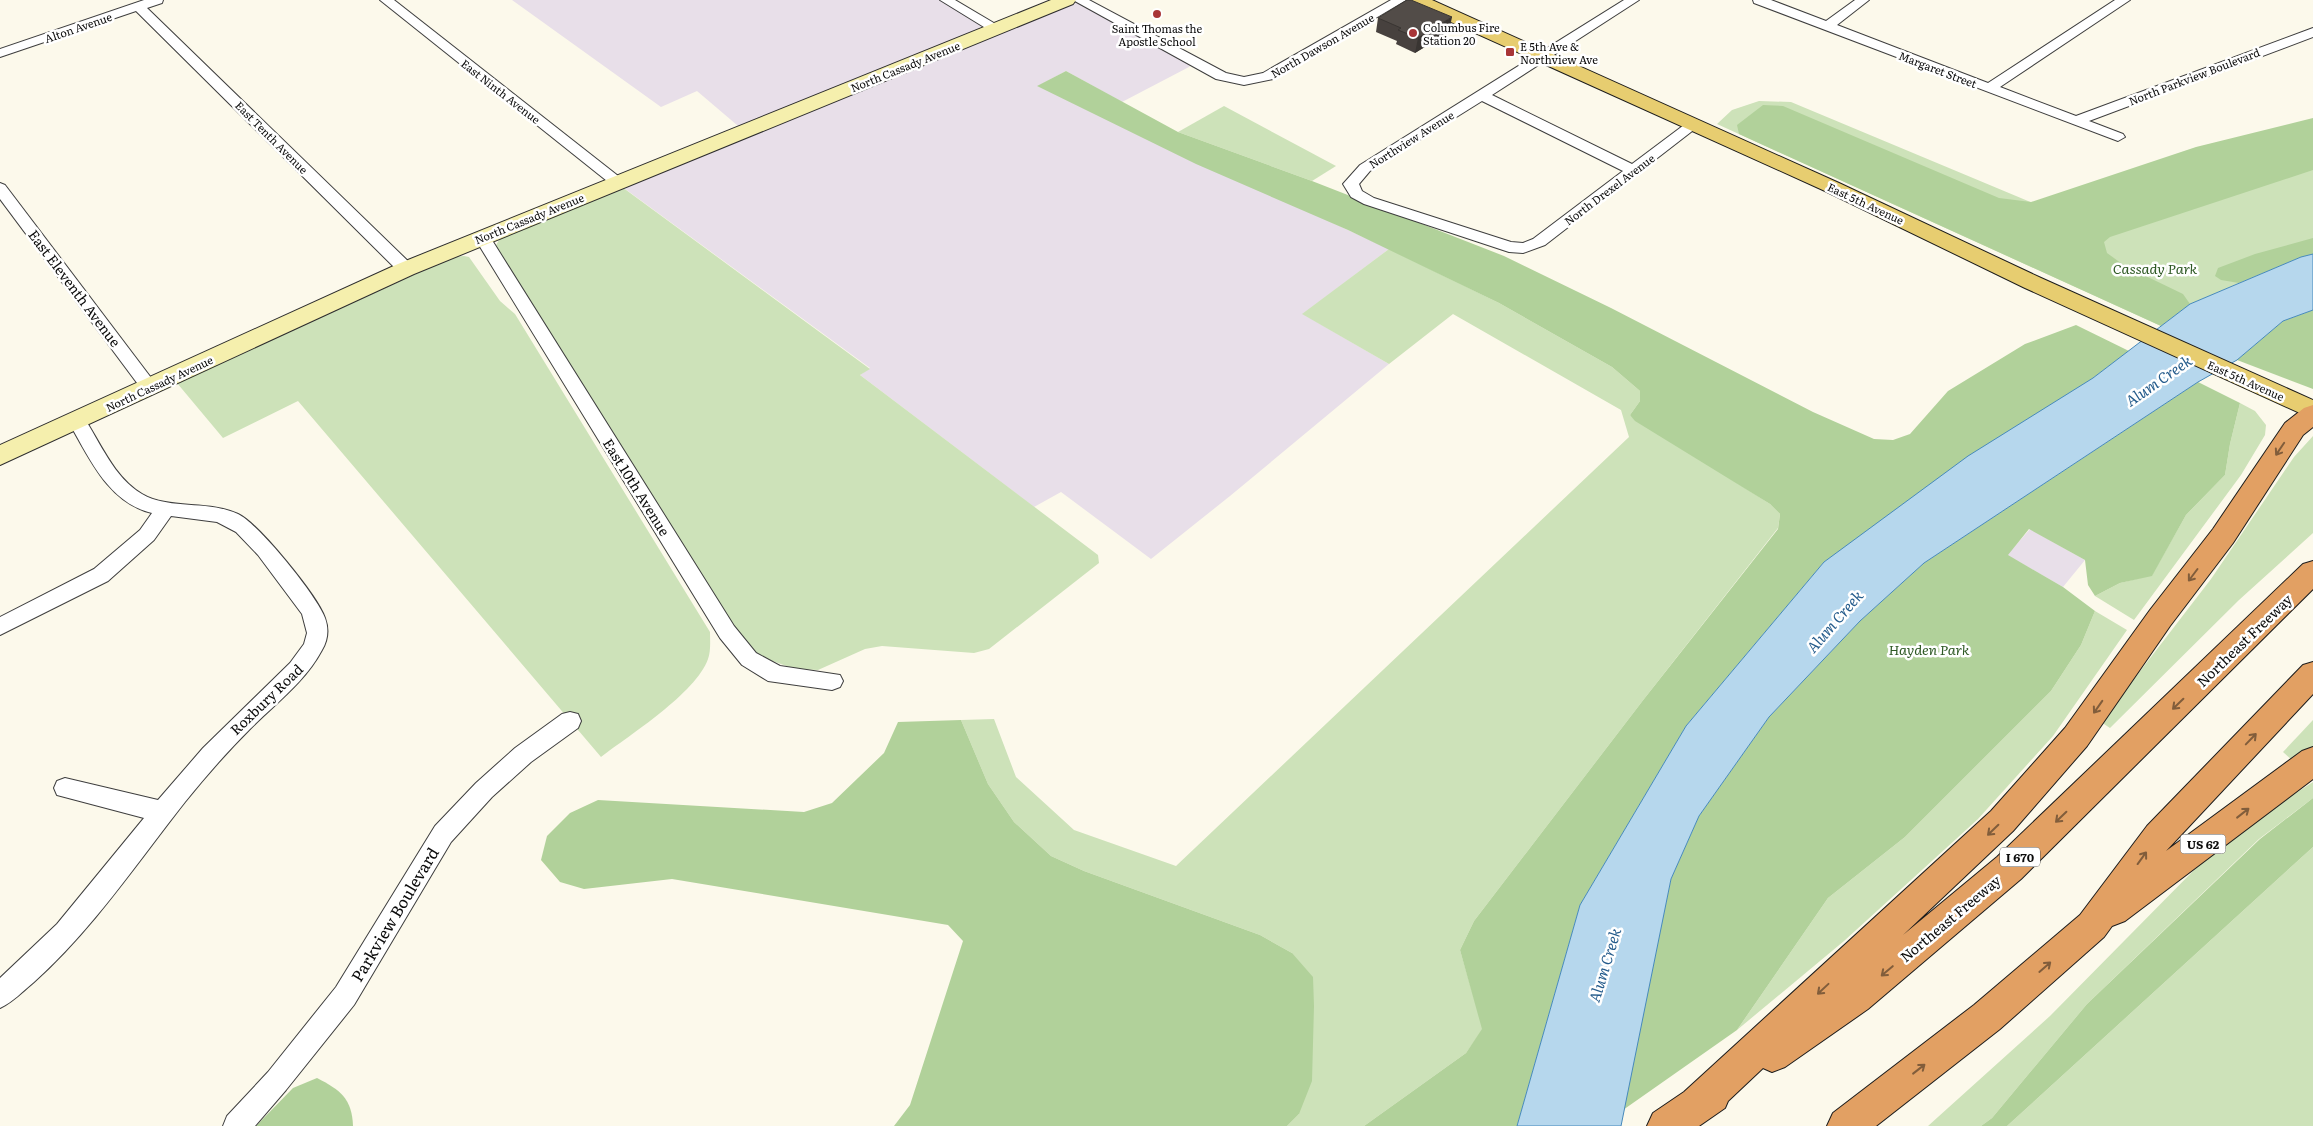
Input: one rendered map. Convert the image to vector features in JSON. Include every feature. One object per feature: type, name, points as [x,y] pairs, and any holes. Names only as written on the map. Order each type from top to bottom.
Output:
[{"type":"highway","points":[[1697,1105],[2002,821],[2076,738],[2160,618],[2223,536],[2294,429],[2313,412]]},
{"type":"highway","name":"Northeast Freeway","points":[[1666,1126],[1856,997],[2009,868],[2313,572]]},
{"type":"highway","points":[[1846,1126],[1987,1017],[2092,926],[2158,836],[2313,674]]},
{"type":"highway","name":"US 62","points":[[2092,926],[2313,761]]},
{"type":"main road","name":"North Cassady Avenue","points":[[0,456],[406,269],[1067,0]]},
{"type":"main road","name":"East 5th Avenue","points":[[1416,0],[1832,187],[2313,412]]},
{"type":"street","name":"East Tenth Avenue","points":[[116,0],[132,8],[406,269]]},
{"type":"street","name":"Alton Avenue","points":[[0,53],[157,0]]},
{"type":"street","name":"East Ninth Avenue","points":[[386,0],[617,182]]},
{"type":"street","points":[[946,0],[997,29]]},
{"type":"street","name":"North Dawson Avenue","points":[[1080,0],[1220,76],[1242,82],[1257,81],[1268,76],[1400,0]]},
{"type":"street","name":"Northview Avenue","points":[[1523,248],[1496,243],[1369,201],[1356,194],[1351,184],[1365,168],[1633,0]]},
{"type":"street","name":"Margaret Street","points":[[1759,0],[2118,138]]},
{"type":"street","points":[[1828,26],[1862,0]]},
{"type":"street","points":[[1989,88],[2124,0]]},
{"type":"street","name":"North Parkview Boulevard","points":[[2075,121],[2313,32]]},
{"type":"street","points":[[1481,95],[1634,170]]},
{"type":"street","name":"North Drexel Avenue","points":[[1523,248],[1538,242],[1693,125]]},
{"type":"street","name":"East Eleventh Avenue","points":[[0,188],[149,387]]},
{"type":"street","name":"East 10th Avenue","points":[[482,237],[727,632],[749,659],[776,675],[832,681]]},
{"type":"street","name":"Roxbury Road","points":[[0,995],[22,977],[105,887],[163,812],[220,744],[308,658],[317,635],[314,615],[275,563],[243,526],[223,515],[165,510],[135,500],[116,483],[77,421]]},
{"type":"street","points":[[0,627],[101,575],[147,535],[165,510]]},
{"type":"street","name":"Parkview Boulevard","points":[[237,1126],[277,1081],[345,996],[443,834],[484,790],[523,755],[570,721]]},
{"type":"street","points":[[65,788],[163,812]]},
{"type":"shaded area","points":[[512,0],[946,0],[995,29],[1067,0],[1080,0],[1193,62],[1189,67],[1122,102],[1066,71],[1038,86],[1389,249],[1303,314],[1389,364],[1151,559],[1061,492],[1034,507],[860,375],[870,368],[617,183],[744,131],[697,91],[661,107]]},
{"type":"shaded area","points":[[2030,529],[2085,560],[2063,587],[2007,555]]},
{"type":"green space","points":[[1066,71],[1178,132],[1312,181],[1504,256],[1611,308],[1813,412],[1874,439],[1893,440],[1910,434],[1948,391],[2025,344],[2076,325],[2129,351],[2093,378],[1824,562],[1686,726],[1580,905],[1517,1126],[1364,1126],[1466,1053],[1482,1029],[1460,950],[1474,921],[1644,699],[1778,529],[1780,514],[1770,504],[1635,421],[1630,415],[1640,401],[1640,391],[1612,367],[1499,303],[1348,230],[1196,164],[1037,86]]},
{"type":"green space","name":"Cassady Park","points":[[1759,101],[1791,102],[2105,233],[2313,158],[2313,254],[2301,257],[2190,304],[2161,326],[1717,124],[1732,110]]},
{"type":"green space","points":[[1763,105],[1783,106],[1999,198],[2031,202],[2196,147],[2313,118],[2313,170],[2110,237],[2104,242],[2107,253],[2125,266],[2183,294],[2190,304],[2161,326],[1739,134],[1737,125]]},
{"type":"green space","points":[[1224,106],[1336,166],[1312,181],[1178,132]]},
{"type":"green space","points":[[622,187],[870,369],[860,375],[1098,555],[1099,563],[989,649],[974,653],[882,646],[865,649],[818,670],[795,669],[761,657],[739,638],[495,247],[499,240],[510,233]]},
{"type":"green space","points":[[2313,238],[2313,254],[2301,257],[2239,283],[2221,280],[2215,276],[2218,268],[2255,254]]},
{"type":"green space","points":[[1389,249],[1499,303],[1612,367],[1640,391],[1640,401],[1630,415],[1770,504],[1780,514],[1778,528],[1474,921],[1460,950],[1483,1029],[1466,1053],[1364,1126],[1287,1126],[1299,1114],[1292,953],[1260,935],[1084,871],[1051,856],[1014,822],[988,784],[961,720],[994,719],[1016,777],[1074,830],[1176,866],[1629,437],[1621,410],[1453,314],[1389,364],[1302,314]]},
{"type":"green space","points":[[453,257],[469,257],[500,301],[515,314],[710,632],[708,659],[690,686],[661,712],[601,757],[298,401],[223,438],[177,383]]},
{"type":"green space","points":[[2313,310],[2313,389],[2237,360],[2283,321]]},
{"type":"green space","name":"Hayden Park","points":[[2198,382],[2240,403],[2225,475],[2186,515],[2152,576],[2120,583],[2095,596],[2088,585],[2085,560],[2029,529],[2008,555],[2063,587],[2095,611],[2081,645],[2051,691],[1905,837],[1828,898],[1737,1030],[1623,1110],[1671,879],[1699,816],[1769,717],[1860,621],[1924,563]]},
{"type":"green space","points":[[2240,403],[2255,411],[2266,425],[2265,435],[2241,475],[2134,620],[2095,596],[2120,583],[2152,575],[2186,515],[2225,475]]},
{"type":"green space","points":[[2313,436],[2313,533],[2239,600],[2110,728],[2101,722],[2211,579],[2294,457]]},
{"type":"green space","points":[[2095,611],[2127,630],[2053,736],[1978,819],[1844,941],[1737,1030],[1828,898],[1905,837],[2051,691],[2081,645]]},
{"type":"green space","points":[[961,720],[988,784],[1014,822],[1051,856],[1084,871],[1260,935],[1292,953],[1313,977],[1312,1081],[1299,1114],[1287,1126],[894,1126],[910,1105],[963,941],[948,925],[672,879],[584,889],[560,882],[541,860],[547,836],[570,813],[598,800],[804,812],[832,803],[884,753],[898,722]]},
{"type":"green space","points":[[2313,720],[2313,747],[2292,760],[2283,752]]},
{"type":"green space","points":[[2313,782],[2313,798],[2259,839],[2087,1004],[1992,1118],[1981,1126],[1928,1126],[2050,1016],[2199,865],[2239,830]]},
{"type":"green space","points":[[2313,798],[2313,847],[2007,1126],[1981,1126],[1992,1118],[2087,1004],[2260,839]]},
{"type":"green space","points":[[2313,847],[2313,1126],[2007,1126]]},
{"type":"green space","points":[[317,1078],[343,1096],[350,1108],[353,1126],[256,1126],[293,1088]]},
{"type":"water","name":"Alum Creek","points":[[2313,254],[2313,310],[2283,321],[2237,360],[2198,382],[1924,563],[1860,621],[1769,717],[1699,816],[1671,879],[1621,1126],[1517,1126],[1580,905],[1686,726],[1824,562],[1968,456],[2093,378],[2190,304],[2301,257]]},
{"type":"building","points":[[1407,0],[1452,17],[1418,38],[1398,30],[1401,28],[1378,18]]},
{"type":"place","name":"Saint Thomas the Apostle School","points":[[1157,14]]},
{"type":"place","name":"Columbus Fire Station 20","points":[[1413,33]]},
{"type":"place","name":"E 5th Ave & Northview Ave","points":[[1510,52]]}]
